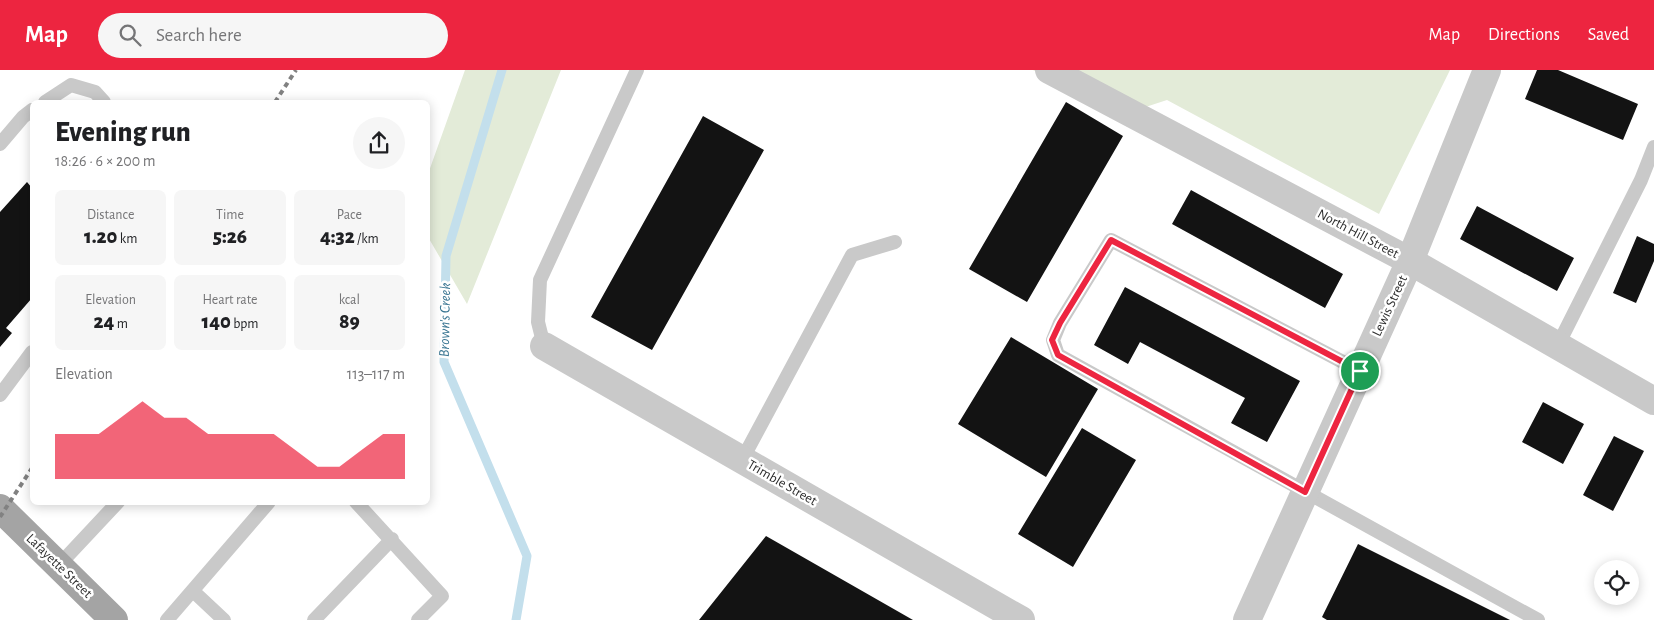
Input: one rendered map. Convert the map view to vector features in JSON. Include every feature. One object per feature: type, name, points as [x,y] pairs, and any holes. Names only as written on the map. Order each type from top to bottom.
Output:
[{"type":"main road","name":"Lafayette Street","points":[[2,510],[114,620]]},
{"type":"street","name":"North Hill Street","points":[[1049,70],[1410,262],[1654,401]]},
{"type":"street","name":"Lewis Street","points":[[1247,620],[1410,262],[1487,70]]},
{"type":"street","name":"Trimble Street","points":[[544,346],[1021,620]]},
{"type":"lane","points":[[544,346],[538,322],[540,280],[637,70]]},
{"type":"lane","points":[[48,100],[71,85],[95,92],[102,100]]},
{"type":"lane","points":[[0,144],[23,116],[30,111]]},
{"type":"lane","points":[[1558,347],[1640,180],[1654,147]]},
{"type":"lane","points":[[1360,371],[1111,240],[1060,323],[1052,340],[1058,355],[1538,620]]},
{"type":"lane","points":[[742,460],[852,255],[894,242]]},
{"type":"lane","points":[[0,395],[30,355]]},
{"type":"lane","points":[[59,565],[115,505]]},
{"type":"lane","points":[[167,620],[266,505]]},
{"type":"lane","points":[[359,505],[392,539],[442,596],[418,620]]},
{"type":"lane","points":[[314,620],[392,539]]},
{"type":"lane","points":[[193,591],[224,620]]},
{"type":"green space","points":[[465,70],[561,70],[467,304],[430,240],[430,168]]},
{"type":"green space","points":[[1033,70],[1450,70],[1379,214],[1167,100],[1121,115]]},
{"type":"building","points":[[1537,70],[1558,70],[1638,104],[1623,140],[1525,99]]},
{"type":"building","points":[[1066,102],[1123,136],[1027,302],[969,269]]},
{"type":"building","points":[[703,116],[764,150],[652,350],[591,317]]},
{"type":"building","points":[[27,182],[30,186],[30,300],[6,328],[12,333],[0,347],[0,212]]},
{"type":"building","points":[[1191,190],[1343,274],[1325,308],[1172,224]]},
{"type":"building","points":[[1477,206],[1574,258],[1557,291],[1460,239]]},
{"type":"building","points":[[1637,236],[1654,244],[1654,261],[1636,303],[1613,293]]},
{"type":"building","points":[[1125,287],[1300,381],[1267,442],[1231,423],[1245,398],[1140,342],[1128,364],[1094,345]]},
{"type":"building","points":[[1011,337],[1098,389],[1046,477],[958,424]]},
{"type":"building","points":[[1543,402],[1584,424],[1563,464],[1522,442]]},
{"type":"building","points":[[1082,428],[1136,460],[1073,567],[1018,534]]},
{"type":"building","points":[[1614,436],[1644,451],[1613,511],[1583,495]]},
{"type":"building","points":[[766,536],[913,620],[699,620]]},
{"type":"building","points":[[1358,544],[1510,620],[1327,620],[1322,617]]},
{"type":"waterway","name":"Brown's Creek","points":[[502,70],[446,256],[444,362],[527,556],[516,620]]},
{"type":"railway","points":[[276,100],[296,70]]},
{"type":"railway","points":[[0,517],[30,471]]},
{"type":"route","points":[[1111,240],[1360,371],[1305,492],[1058,355],[1052,340],[1060,323],[1111,240]]}]
